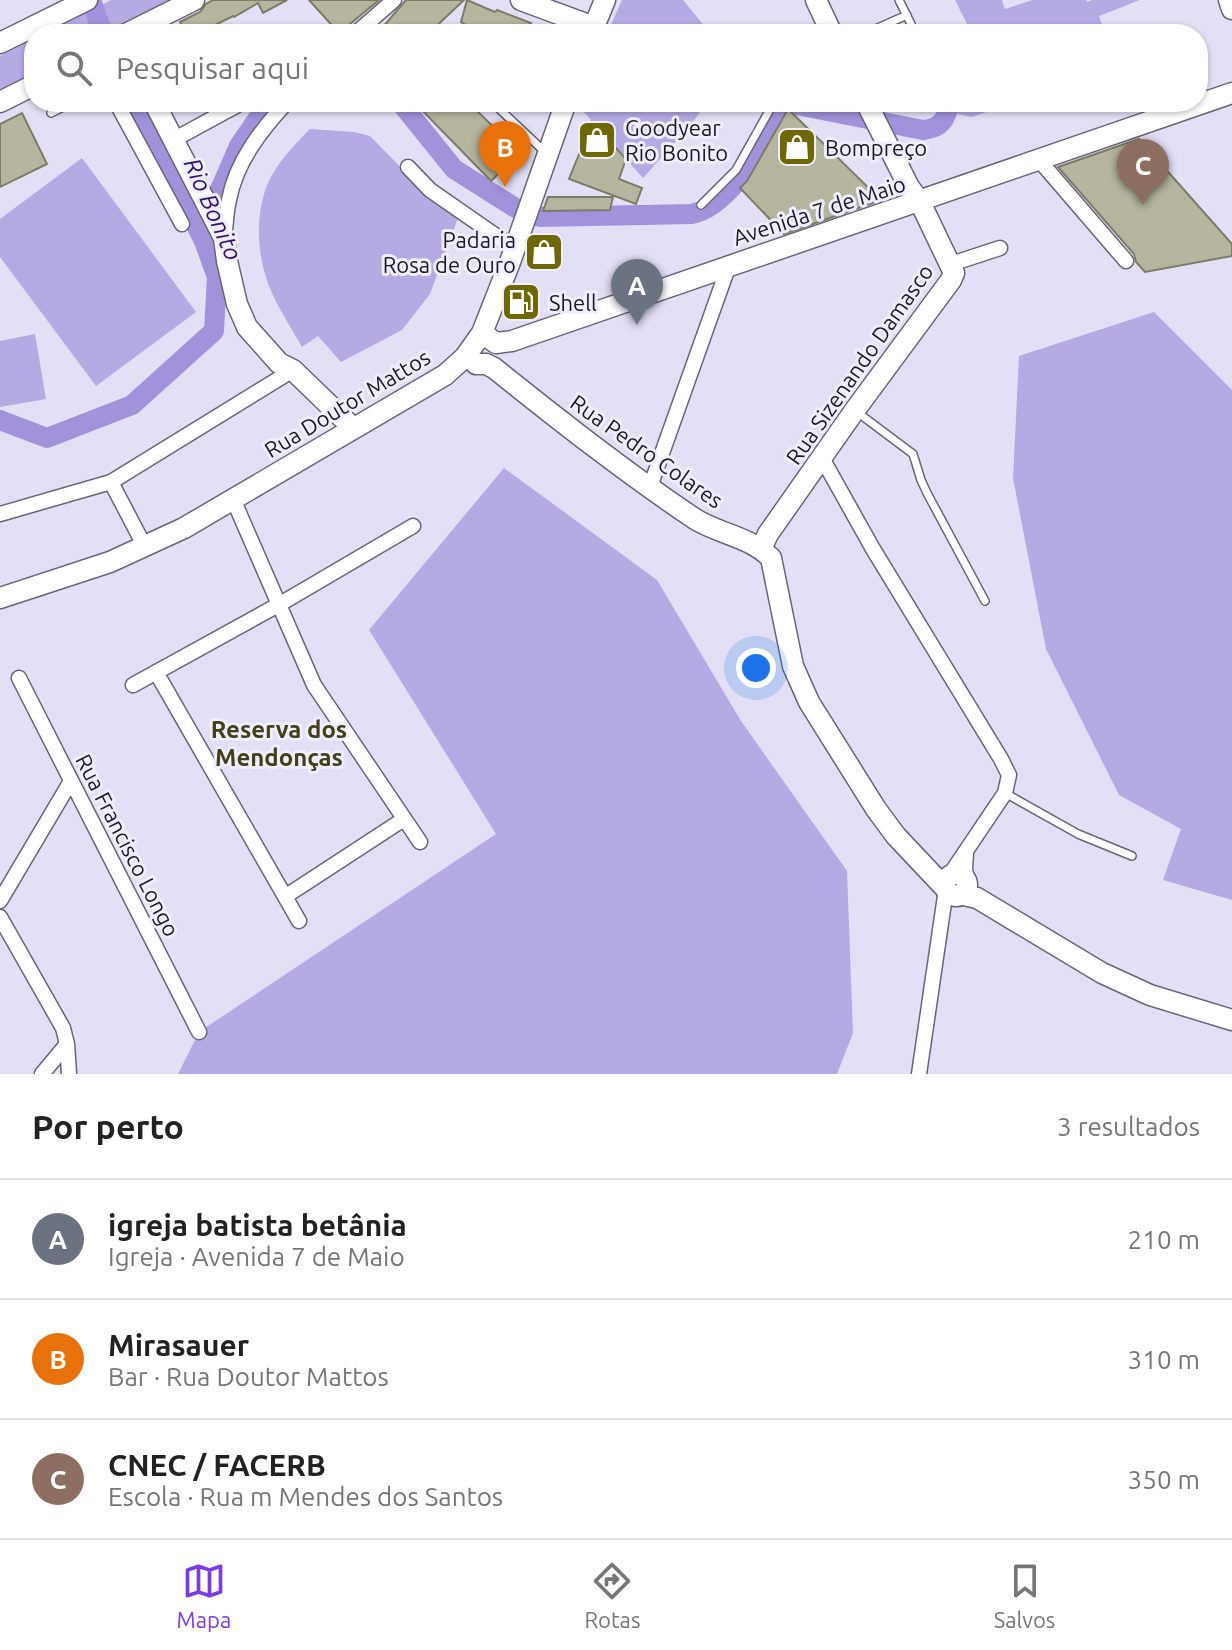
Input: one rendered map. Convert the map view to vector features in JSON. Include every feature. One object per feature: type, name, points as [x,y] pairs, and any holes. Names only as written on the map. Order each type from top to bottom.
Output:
[{"type":"street","points":[[33,24],[66,5],[87,0]]},
{"type":"street","points":[[146,24],[194,0]]},
{"type":"street","points":[[366,24],[394,0]]},
{"type":"street","points":[[521,0],[578,24]]},
{"type":"street","points":[[595,24],[605,0]]},
{"type":"street","points":[[816,0],[827,24]]},
{"type":"street","points":[[1229,0],[1232,9]]},
{"type":"street","points":[[0,43],[24,29]]},
{"type":"street","points":[[0,102],[24,90]]},
{"type":"street","name":"Avenida 7 de Maio","points":[[1208,101],[1232,93]]},
{"type":"street","points":[[121,112],[182,224]]},
{"type":"street","points":[[159,112],[224,238],[234,293],[247,327],[279,363],[293,370],[353,428]]},
{"type":"street","points":[[173,140],[225,112]]},
{"type":"street","points":[[224,238],[235,176],[255,141],[277,112]]},
{"type":"street","name":"Rua Doutor Mattos","points":[[0,598],[110,562],[184,528],[445,375],[465,357],[482,333],[562,112]]},
{"type":"street","name":"Avenida 7 de Maio","points":[[445,375],[476,364],[512,341],[1177,112]]},
{"type":"street","name":"Rua Sizenando Damasco","points":[[761,549],[768,534],[954,273],[872,114]]},
{"type":"street","points":[[1039,160],[1126,261]]},
{"type":"street","points":[[408,167],[430,190],[515,249]]},
{"type":"street","points":[[951,264],[1000,248]]},
{"type":"street","points":[[650,487],[729,265]]},
{"type":"street","points":[[482,333],[496,343],[512,341]]},
{"type":"street","name":"Rua Pedro Colares","points":[[476,364],[494,368],[576,434],[699,521],[761,549]]},
{"type":"street","points":[[0,514],[111,482],[293,370]]},
{"type":"street","points":[[822,458],[1009,775],[1005,793],[966,853],[954,890],[919,1074]]},
{"type":"street","points":[[111,482],[145,547]]},
{"type":"street","points":[[233,499],[314,685],[420,842]]},
{"type":"street","points":[[133,685],[413,526]]},
{"type":"street","points":[[761,549],[771,558],[793,666],[809,702],[896,836],[954,890],[1102,973],[1150,995],[1232,1020]]},
{"type":"street","points":[[156,672],[299,921]]},
{"type":"street","name":"Rua Francisco Longo","points":[[19,678],[199,1032]]},
{"type":"street","points":[[0,901],[71,781]]},
{"type":"street","points":[[286,896],[404,819]]},
{"type":"street","points":[[0,917],[63,1028],[69,1074]]},
{"type":"street","points":[[42,1074],[67,1044]]},
{"type":"lane","points":[[899,0],[911,24]]},
{"type":"lane","points":[[887,24],[907,15]]},
{"type":"lane","points":[[502,112],[547,155]]},
{"type":"lane","points":[[701,205],[736,170],[768,112]]},
{"type":"lane","points":[[855,410],[913,454],[927,493],[985,601]]},
{"type":"lane","points":[[1005,793],[1078,834],[1132,856]]},
{"type":"shaded area","points":[[111,0],[184,0],[137,24],[63,24]]},
{"type":"shaded area","points":[[622,0],[683,0],[703,24],[611,24]]},
{"type":"shaded area","points":[[955,0],[1002,0],[1005,9],[1032,0],[1140,0],[1099,16],[1102,24],[967,24]]},
{"type":"shaded area","points":[[24,44],[24,82],[0,94],[0,56]]},
{"type":"shaded area","points":[[584,112],[700,112],[643,178]]},
{"type":"shaded area","points":[[948,112],[986,112],[972,117]]},
{"type":"shaded area","points":[[310,129],[370,136],[426,193],[459,215],[430,294],[402,330],[341,362],[318,336],[302,347],[272,293],[260,253],[259,224],[268,183],[281,161]]},
{"type":"shaded area","points":[[82,158],[196,312],[96,386],[0,257],[0,219]]},
{"type":"shaded area","points":[[1154,312],[1232,390],[1232,900],[1163,880],[1181,829],[1119,795],[1046,649],[1013,478],[1019,356]]},
{"type":"shaded area","points":[[35,334],[46,399],[0,407],[0,341]]},
{"type":"shaded area","points":[[504,468],[657,580],[741,721],[847,871],[853,1033],[837,1074],[178,1074],[199,1032],[496,834],[369,630]]},
{"type":"building","points":[[213,0],[287,0],[263,13],[258,3],[217,24],[181,24],[180,22],[200,12]]},
{"type":"building","points":[[309,0],[379,0],[350,24],[331,24]]},
{"type":"building","points":[[406,0],[464,0],[439,24],[385,24]]},
{"type":"building","points":[[467,0],[531,23],[464,24],[461,22]]},
{"type":"building","points":[[424,112],[478,112],[515,148],[517,155],[491,181]]},
{"type":"building","name":"Bompreço","points":[[786,112],[791,112],[881,200],[784,234],[740,188]]},
{"type":"building","points":[[22,113],[47,164],[0,187],[0,124]]},
{"type":"building","name":"Goodyear Rio Bonito","points":[[592,122],[626,159],[619,179],[642,188],[636,204],[569,179]]},
{"type":"building","points":[[1139,139],[1232,244],[1232,256],[1145,272],[1136,262],[1134,254],[1058,167]]},
{"type":"building","points":[[548,197],[613,197],[610,210],[543,211]]},
{"type":"waterway","name":"Rio Bonito","points":[[91,0],[99,24]]},
{"type":"waterway","name":"Rio Bonito","points":[[0,420],[47,438],[132,405],[214,331],[217,277],[204,241],[140,112]]},
{"type":"waterway","points":[[206,222],[239,146],[262,112]]},
{"type":"waterway","points":[[408,112],[454,169],[514,207],[541,217],[691,214],[705,209],[733,187],[783,112]]},
{"type":"waterway","points":[[832,112],[923,130],[942,122],[947,112]]},
{"type":"place","name":"Goodyear Rio Bonito","points":[[597,140]]},
{"type":"place","name":"Bompreço","points":[[797,147]]},
{"type":"place","name":"Mirasauer","points":[[505,187]]},
{"type":"place","name":"CNEC / FACERB","points":[[1143,205]]},
{"type":"place","name":"Padaria Rosa de Ouro","points":[[544,252]]},
{"type":"place","name":"Shell","points":[[521,302]]},
{"type":"place","name":"igreja batista betânia","points":[[637,325]]},
{"type":"district","name":"Reserva dos Mendonças","points":[[279,743]]}]
